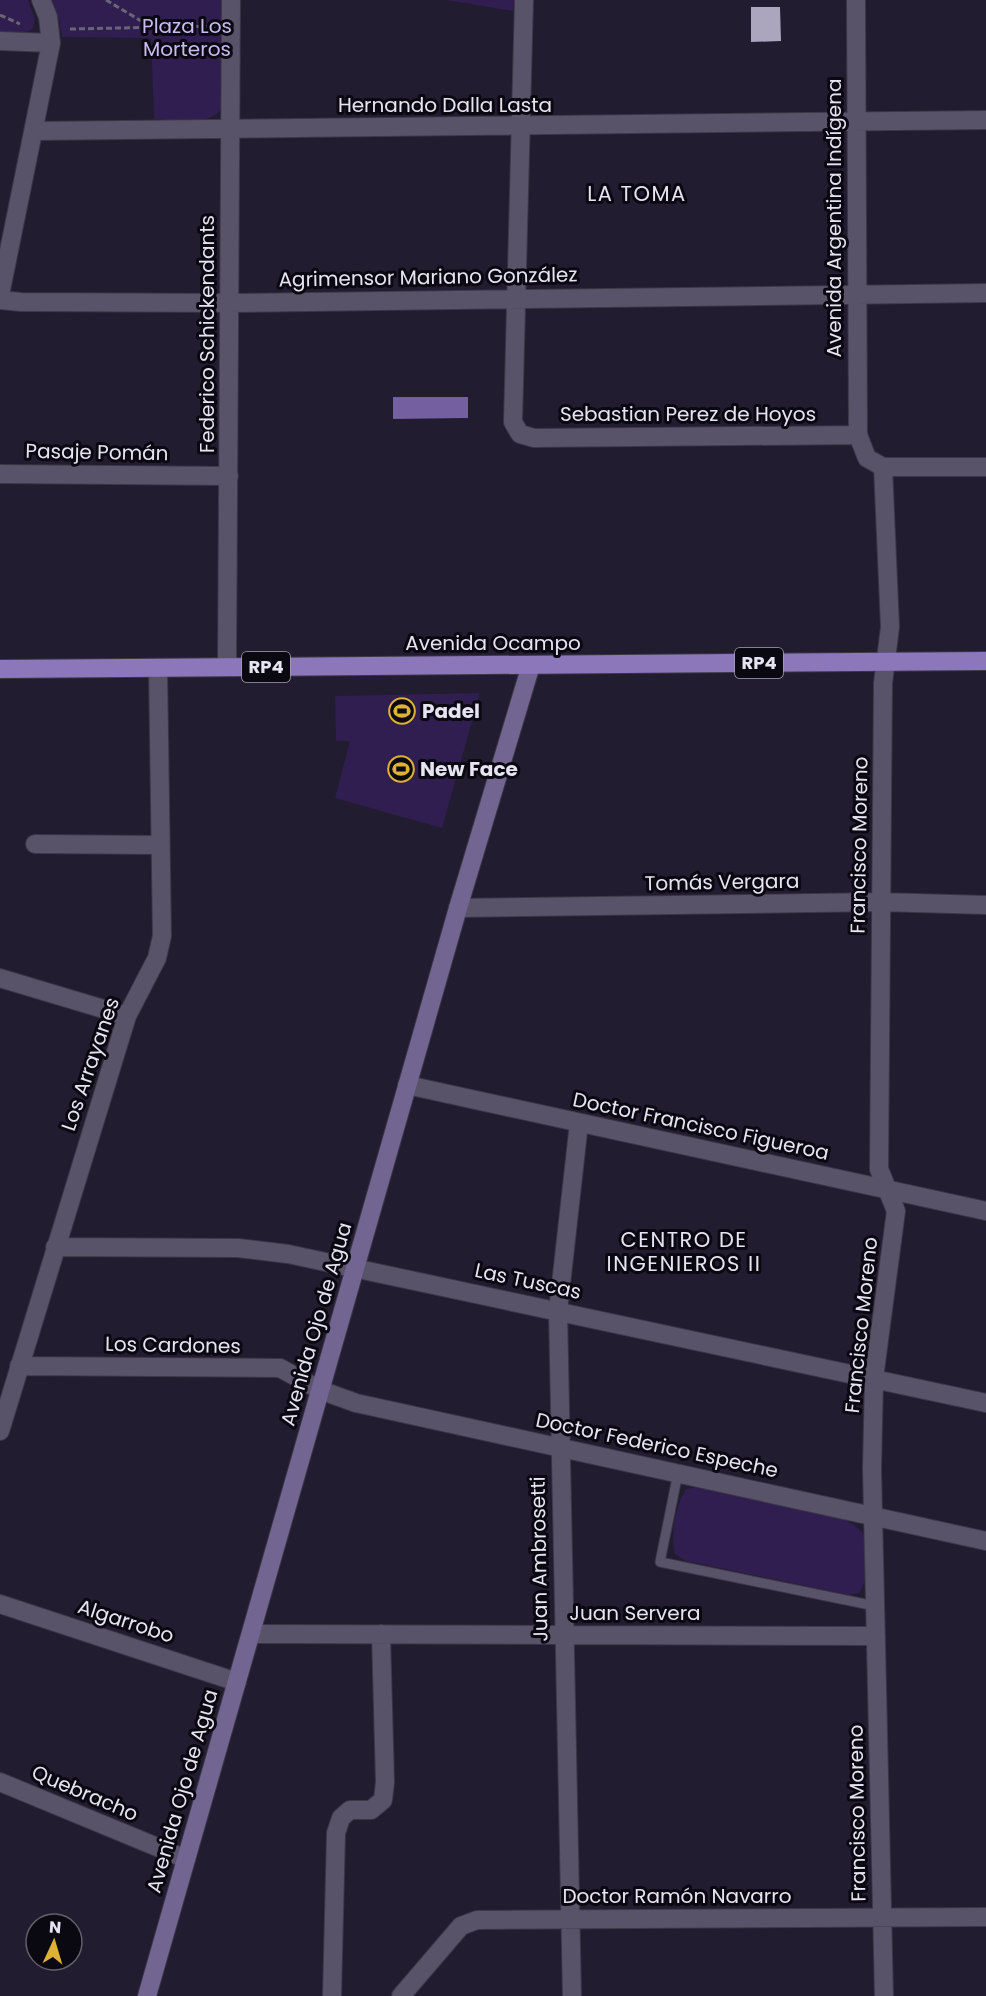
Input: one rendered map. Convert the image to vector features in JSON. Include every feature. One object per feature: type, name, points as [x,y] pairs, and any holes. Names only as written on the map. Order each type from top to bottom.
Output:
[{"type":"main road","name":"Avenida Ocampo","points":[[0,669],[986,662]]},
{"type":"main road","name":"Avenida Ojo de Agua","points":[[147,1996],[458,908],[531,665]]},
{"type":"street","points":[[0,295],[51,43],[48,17],[41,0]]},
{"type":"street","name":"Federico Schickendants","points":[[227,667],[231,0]]},
{"type":"street","points":[[517,298],[524,0]]},
{"type":"street","name":"Avenida Argentina Indígena","points":[[856,0],[858,435]]},
{"type":"street","points":[[0,41],[51,43]]},
{"type":"street","name":"Hernando Dalla Lasta","points":[[34,131],[986,120]]},
{"type":"street","name":"Agrimensor Mariano González","points":[[0,300],[21,303],[230,303],[986,293]]},
{"type":"street","name":"Sebastian Perez de Hoyos","points":[[517,298],[513,423],[520,434],[534,438],[858,435]]},
{"type":"street","points":[[858,435],[867,458],[883,467],[986,467]]},
{"type":"street","points":[[883,467],[890,627],[885,662]]},
{"type":"street","name":"Pasaje Pomán","points":[[0,474],[229,476]]},
{"type":"street","name":"Francisco Moreno","points":[[884,1996],[873,1516],[874,1378],[896,1211],[879,1169],[885,662]]},
{"type":"street","name":"Los Arrayanes","points":[[0,1431],[127,1016],[157,957],[162,936],[158,668]]},
{"type":"street","points":[[35,844],[160,845]]},
{"type":"street","name":"Tomás Vergara","points":[[458,908],[881,903],[986,905]]},
{"type":"street","points":[[0,978],[127,1016]]},
{"type":"street","name":"Doctor Francisco Figueroa","points":[[407,1085],[986,1211]]},
{"type":"street","name":"Juan Ambrosetti","points":[[572,1996],[558,1311],[579,1123]]},
{"type":"street","name":"Las Tuscas","points":[[55,1248],[238,1248],[355,1266],[986,1403]]},
{"type":"street","name":"Los Cardones","points":[[19,1366],[280,1368],[320,1390]]},
{"type":"street","name":"Doctor Federico Espeche","points":[[320,1390],[356,1403],[986,1541]]},
{"type":"street","name":"Algarrobo","points":[[0,1604],[237,1682]]},
{"type":"street","name":"Juan Servera","points":[[251,1634],[876,1636]]},
{"type":"street","points":[[332,1996],[336,1833],[340,1818],[350,1810],[371,1810],[382,1800],[384,1782],[381,1634]]},
{"type":"street","name":"Quebracho","points":[[0,1782],[186,1859]]},
{"type":"street","name":"Doctor Ramón Navarro","points":[[401,1996],[461,1926],[477,1920],[986,1917]]},
{"type":"lane","points":[[678,1473],[660,1562],[875,1606]]},
{"type":"path","points":[[106,0],[154,29]]},
{"type":"path","points":[[70,29],[217,26]]},
{"type":"green space","points":[[0,0],[28,0],[35,19],[33,28],[26,33],[0,32]]},
{"type":"green space","name":"Plaza Los Morteros","points":[[50,0],[223,0],[222,109],[215,115],[200,120],[154,119],[151,38],[62,37],[59,19]]},
{"type":"green space","points":[[446,0],[514,0],[513,11]]},
{"type":"green space","name":"New Face","points":[[480,693],[442,828],[335,798],[350,741],[336,741],[335,696]]},
{"type":"green space","points":[[698,1487],[844,1519],[852,1524],[864,1536],[868,1552],[867,1571],[859,1593],[850,1595],[686,1561],[675,1554],[673,1529],[679,1504],[686,1489]]},
{"type":"shaded area","points":[[393,397],[468,397],[468,418],[393,419]]},
{"type":"building","points":[[751,7],[780,7],[781,41],[751,42]]},
{"type":"place","name":"Padel","points":[[402,711]]},
{"type":"place","name":"New Face","points":[[401,769]]},
{"type":"district","name":"LA TOMA","points":[[637,194]]},
{"type":"district","name":"CENTRO DE INGENIEROS II","points":[[684,1252]]}]
